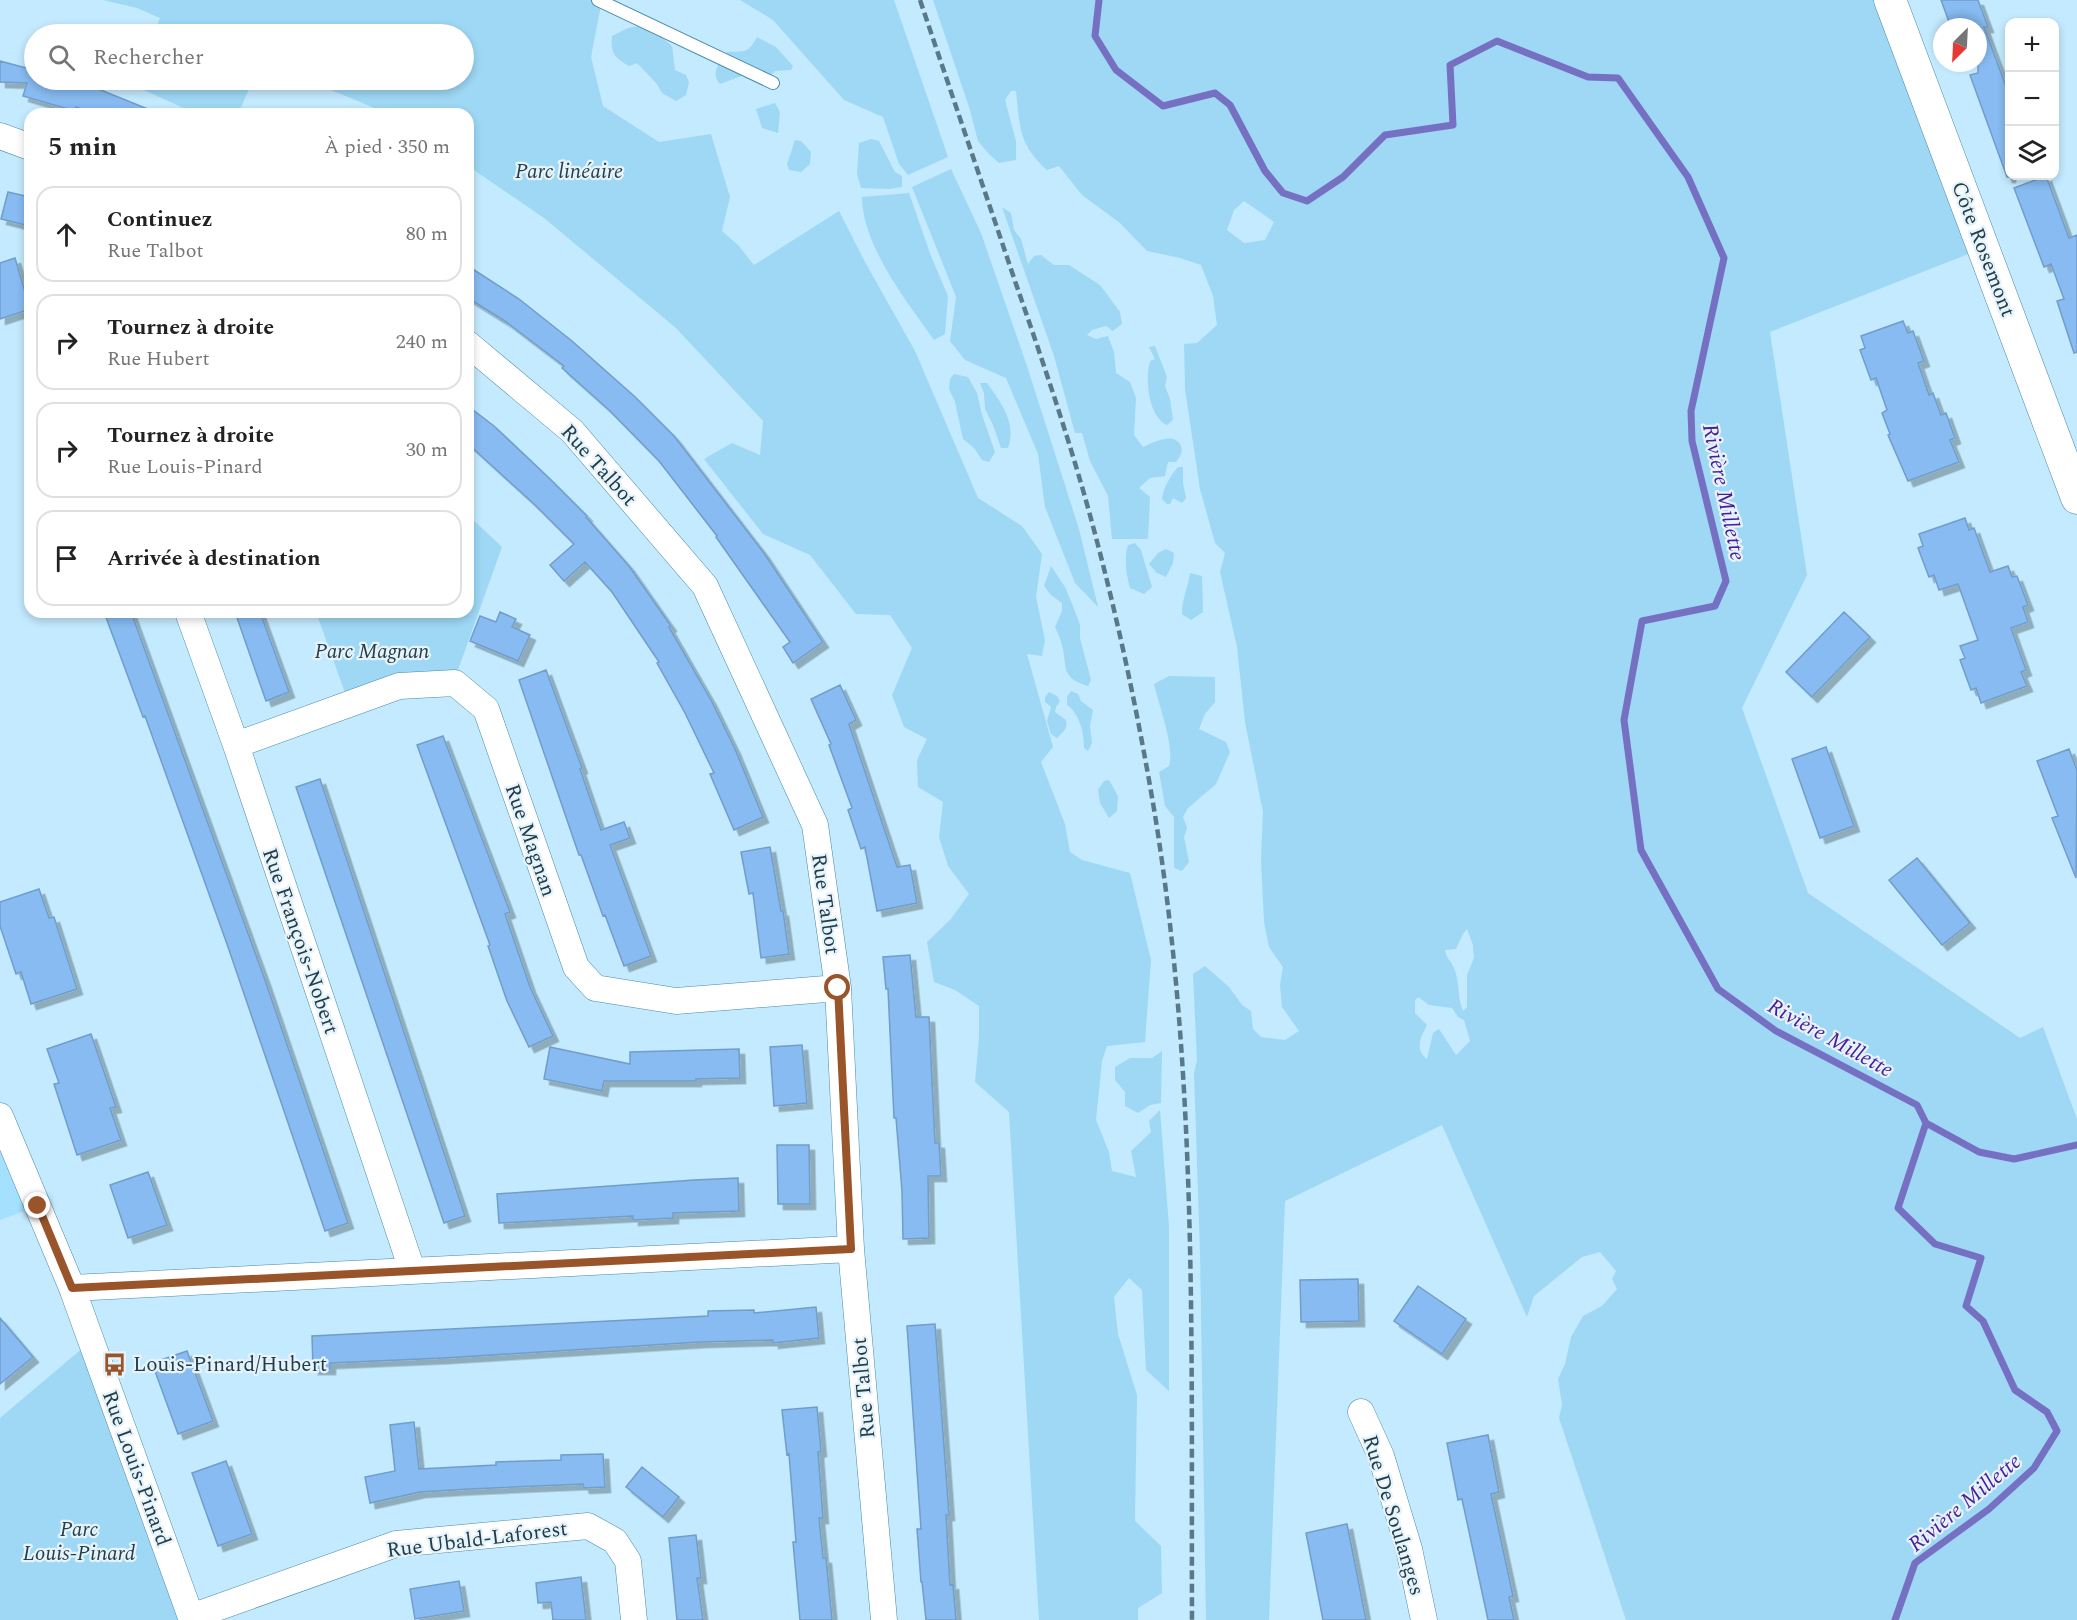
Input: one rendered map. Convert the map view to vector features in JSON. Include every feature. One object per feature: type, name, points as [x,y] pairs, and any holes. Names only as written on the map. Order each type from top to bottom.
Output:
[{"type":"street","name":"Côte Rosemont","points":[[1890,0],[2070,453],[2077,498]]},
{"type":"street","points":[[0,136],[24,145]]},
{"type":"street","name":"Rue Talbot","points":[[474,349],[572,431],[705,586],[815,825],[838,988],[851,1249],[884,1620]]},
{"type":"street","name":"Rue François-Nobert","points":[[190,618],[236,745],[412,1270]]},
{"type":"street","name":"Rue Magnan","points":[[236,745],[399,686],[454,683],[486,709],[576,967],[595,988],[676,1001],[838,988]]},
{"type":"street","name":"Rue Louis-Pinard","points":[[0,1116],[72,1288],[191,1618]]},
{"type":"street","points":[[72,1288],[851,1249]]},
{"type":"street","name":"Rue De Soulanges","points":[[1361,1412],[1381,1456],[1409,1549],[1424,1620]]},
{"type":"street","name":"Rue Ubald-Laforest","points":[[191,1618],[396,1545],[588,1526],[615,1542],[628,1561],[634,1620]]},
{"type":"lane","points":[[598,0],[773,83]]},
{"type":"shaded area","points":[[0,1116],[38,1206],[0,1220]]},
{"type":"green space","name":"Parc linéaire","points":[[103,0],[602,0],[591,57],[603,106],[659,142],[711,134],[730,197],[722,231],[738,245],[754,265],[839,211],[915,351],[978,498],[1022,526],[1042,554],[1036,597],[1045,640],[1042,656],[1027,654],[1053,747],[1041,762],[1065,824],[1070,852],[1082,860],[1130,873],[1151,960],[1145,1042],[1107,1046],[1102,1061],[1096,1120],[1109,1152],[1112,1171],[1136,1177],[1131,1151],[1151,1132],[1149,1121],[1160,1110],[1169,1227],[1169,1391],[1146,1370],[1142,1290],[1129,1278],[1114,1297],[1118,1334],[1137,1395],[1135,1521],[1161,1546],[1162,1593],[1138,1608],[1138,1620],[1039,1620],[1009,1112],[975,1082],[979,1006],[955,990],[934,982],[927,942],[951,919],[969,894],[948,866],[939,837],[943,802],[918,787],[917,760],[927,739],[904,727],[892,695],[912,648],[890,615],[856,614],[810,555],[763,534],[704,459],[732,443],[760,455],[763,421],[676,328],[544,218],[474,170],[474,108],[375,108],[331,90],[474,90],[474,24],[158,24],[160,18],[137,8]]},
{"type":"green space","points":[[740,0],[894,0],[948,157],[908,175],[899,164],[883,117],[844,100],[773,20]]},
{"type":"green space","points":[[933,0],[1881,0],[1976,251],[1770,332],[1807,575],[1742,708],[1808,893],[2020,1038],[2043,1027],[2077,1119],[2077,1620],[1626,1620],[1559,1418],[1562,1405],[1558,1379],[1565,1364],[1571,1337],[1583,1316],[1602,1306],[1617,1289],[1612,1279],[1616,1271],[1600,1252],[1582,1257],[1534,1296],[1527,1317],[1442,1125],[1285,1201],[1269,1620],[1206,1620],[1200,1253],[1194,1073],[1197,1060],[1193,974],[1205,966],[1229,987],[1242,1005],[1251,1011],[1253,1029],[1261,1037],[1285,1040],[1299,1031],[1282,1007],[1280,985],[1283,967],[1269,947],[1264,922],[1261,859],[1263,812],[1245,722],[1237,647],[1220,572],[1225,553],[1215,543],[1200,489],[1185,389],[1184,344],[1197,343],[1217,325],[1213,296],[1201,265],[1147,251],[1120,223],[1082,195],[1059,166],[1047,170],[1038,161],[1022,135],[1016,91],[1011,91],[1005,100],[1016,141],[1016,160],[999,163],[988,153],[978,141]],"holes":[[[1244,201],[1274,222],[1265,240],[1244,243],[1227,230],[1234,210]],[[1467,929],[1473,945],[1474,958],[1467,975],[1467,1007],[1463,1011],[1456,973],[1445,950],[1456,949]],[[1418,997],[1429,1005],[1452,1008],[1458,1017],[1464,1020],[1470,1041],[1456,1055],[1439,1029],[1433,1033],[1427,1059],[1420,1047],[1427,1025],[1415,1013],[1415,1001]]]},
{"type":"green space","points":[[639,26],[658,34],[672,46],[675,70],[686,75],[689,82],[686,95],[676,101],[662,93],[657,84],[637,63],[629,66],[614,54],[612,36],[628,28]]},
{"type":"green space","points":[[757,37],[776,47],[793,66],[791,70],[775,71],[769,77],[744,75],[720,84],[716,72],[727,52],[748,49]]},
{"type":"green space","points":[[143,90],[249,90],[241,108],[184,108]]},
{"type":"green space","points":[[775,103],[780,112],[778,133],[762,128],[756,109]]},
{"type":"green space","points":[[871,139],[879,141],[895,172],[902,176],[902,187],[861,188],[857,174],[859,143]]},
{"type":"green space","points":[[795,140],[801,141],[811,152],[810,164],[801,172],[789,170],[787,164]]},
{"type":"green space","points":[[951,169],[981,233],[1027,366],[1079,529],[1098,607],[1075,583],[1045,507],[1038,454],[1006,378],[965,360],[950,341],[956,297],[912,187]]},
{"type":"green space","points":[[909,193],[948,296],[945,334],[934,340],[888,272],[869,234],[864,215],[862,197]]},
{"type":"green space","points":[[1002,207],[1011,213],[1014,230],[1021,239],[1028,264],[1034,256],[1041,255],[1054,265],[1069,265],[1100,285],[1120,312],[1122,324],[1113,331],[1106,326],[1092,330],[1087,335],[1096,339],[1108,336],[1114,352],[1116,373],[1130,382],[1136,398],[1134,435],[1143,447],[1167,439],[1180,444],[1181,454],[1176,462],[1168,462],[1165,476],[1150,478],[1139,488],[1150,497],[1148,539],[1112,539],[1108,496],[1090,461],[1082,433],[1075,433],[1054,356]]},
{"type":"green space","points":[[1155,346],[1167,377],[1165,386],[1170,399],[1173,420],[1167,425],[1156,414],[1152,406],[1148,387],[1150,361],[1155,359],[1149,347]]},
{"type":"green space","points":[[954,374],[968,377],[977,393],[995,452],[989,462],[982,460],[974,448],[963,439],[955,402],[949,389],[950,379]]},
{"type":"green space","points":[[980,383],[987,383],[1006,414],[1010,430],[1008,448],[1001,448],[985,409],[984,393]]},
{"type":"green space","points":[[1178,467],[1183,467],[1186,498],[1182,503],[1173,498],[1170,504],[1167,504],[1162,499],[1164,490]]},
{"type":"green space","name":"Parc Magnan","points":[[474,521],[502,547],[454,681],[348,701],[318,618],[474,618]]},
{"type":"green space","points":[[1135,543],[1141,550],[1152,587],[1144,594],[1130,588],[1127,577],[1128,545]]},
{"type":"green space","points":[[1166,549],[1174,553],[1173,563],[1166,577],[1157,573],[1149,564],[1158,553]]},
{"type":"green space","points":[[1051,566],[1065,587],[1080,625],[1080,638],[1091,680],[1088,686],[1073,679],[1066,670],[1061,643],[1055,627],[1062,611],[1062,603],[1044,586]]},
{"type":"green space","points":[[1190,573],[1202,576],[1203,612],[1191,620],[1182,614]]},
{"type":"green space","points":[[1169,676],[1215,677],[1215,702],[1205,714],[1199,729],[1226,742],[1230,752],[1216,784],[1188,808],[1183,817],[1187,828],[1184,837],[1189,862],[1182,871],[1174,868],[1174,817],[1165,806],[1159,772],[1169,766],[1170,748],[1154,684]]},
{"type":"green space","points":[[1071,691],[1078,694],[1081,701],[1093,710],[1090,726],[1092,743],[1088,751],[1084,748],[1078,719],[1067,705],[1067,697]]},
{"type":"green space","points":[[1049,692],[1057,696],[1060,701],[1055,712],[1066,720],[1066,728],[1057,738],[1051,734],[1047,721],[1051,707],[1045,702],[1045,697]]},
{"type":"green space","points":[[1109,780],[1118,796],[1117,811],[1109,818],[1100,803],[1098,790],[1104,781]]},
{"type":"green space","points":[[1162,1051],[1161,1103],[1150,1105],[1138,1113],[1125,1106],[1125,1092],[1115,1080],[1115,1067],[1130,1058],[1152,1058]]},
{"type":"green space","name":"Parc Louis-Pinard","points":[[91,1341],[192,1620],[0,1620],[0,1418]]},
{"type":"building","points":[[1941,0],[1978,0],[1985,18],[1948,18]]},
{"type":"building","points":[[1987,35],[2005,84],[2005,171],[1970,75],[1987,72]]},
{"type":"building","points":[[0,61],[24,67],[24,83],[0,82]]},
{"type":"building","points":[[25,90],[101,90],[145,108],[65,108],[23,96]]},
{"type":"building","points":[[2035,180],[2047,180],[2069,238],[2077,235],[2077,352],[2074,353],[2057,301],[2064,299],[2051,264],[2044,267],[2014,188]]},
{"type":"building","points":[[8,192],[24,196],[24,225],[1,219]]},
{"type":"building","points":[[15,258],[24,289],[24,311],[0,319],[0,263]]},
{"type":"building","points":[[474,270],[519,299],[572,341],[634,396],[674,436],[764,553],[823,642],[793,663],[783,647],[790,642],[717,536],[659,461],[609,410],[562,368],[564,366],[505,321],[474,302]]},
{"type":"building","points":[[1903,321],[1908,333],[1913,331],[1924,361],[1918,363],[1929,395],[1933,393],[1941,415],[1946,413],[1955,438],[1950,440],[1959,462],[1908,481],[1888,435],[1890,434],[1882,413],[1887,410],[1876,378],[1871,380],[1860,350],[1865,348],[1861,336]]},
{"type":"building","points":[[474,411],[494,426],[587,516],[629,566],[671,626],[669,627],[712,702],[735,749],[763,817],[734,830],[710,774],[714,773],[685,713],[657,663],[659,662],[612,592],[585,562],[564,581],[550,565],[574,544],[474,449]]},
{"type":"building","points":[[1965,518],[1969,530],[1974,528],[1990,572],[2008,566],[2012,577],[2017,576],[2028,605],[2023,607],[2028,622],[2011,628],[2026,670],[2021,672],[2027,686],[1981,703],[1976,688],[1971,690],[1960,660],[1965,658],[1960,646],[1978,640],[1958,584],[1939,590],[1934,575],[1929,577],[1918,548],[1923,546],[1919,534]]},
{"type":"building","points":[[500,612],[516,619],[512,627],[530,635],[518,661],[470,641],[480,616],[496,622]]},
{"type":"building","points":[[1844,612],[1870,637],[1812,697],[1786,672]]},
{"type":"building","points":[[106,618],[133,618],[265,980],[348,1223],[325,1231],[227,944],[145,716],[143,717]]},
{"type":"building","points":[[237,618],[262,618],[289,692],[266,701]]},
{"type":"building","points":[[546,670],[582,768],[580,769],[601,830],[624,822],[630,838],[610,845],[651,956],[624,966],[581,855],[579,855],[519,680]]},
{"type":"building","points":[[840,685],[856,720],[849,724],[897,867],[910,865],[917,903],[877,911],[865,847],[861,849],[848,810],[852,808],[829,745],[831,744],[811,699]]},
{"type":"building","points":[[443,736],[510,912],[505,914],[530,987],[553,1036],[529,1047],[507,1001],[488,946],[490,945],[417,745]]},
{"type":"building","points":[[1826,747],[1854,826],[1820,838],[1792,759]]},
{"type":"building","points":[[2069,749],[2077,770],[2076,878],[2052,818],[2058,816],[2037,761]]},
{"type":"building","points":[[320,779],[465,1216],[444,1223],[296,787]]},
{"type":"building","points":[[770,847],[789,954],[761,958],[753,893],[749,894],[741,852]]},
{"type":"building","points":[[1917,858],[1970,923],[1942,945],[1889,880]]},
{"type":"building","points":[[39,889],[49,918],[54,917],[77,989],[31,1004],[21,972],[16,974],[0,926],[0,902]]},
{"type":"building","points":[[910,955],[916,1017],[929,1017],[935,1143],[939,1143],[941,1176],[928,1176],[929,1238],[903,1239],[902,1191],[896,1118],[894,1118],[888,989],[886,989],[883,957]]},
{"type":"building","points":[[91,1034],[116,1107],[110,1108],[121,1140],[77,1155],[54,1084],[59,1083],[47,1049]]},
{"type":"building","points":[[802,1045],[807,1103],[774,1106],[770,1047]]},
{"type":"building","points":[[550,1047],[630,1064],[630,1052],[739,1049],[740,1078],[696,1079],[696,1081],[604,1081],[602,1091],[544,1079]]},
{"type":"building","points":[[777,1145],[809,1145],[810,1204],[778,1204]]},
{"type":"building","points":[[148,1172],[167,1225],[128,1238],[110,1185]]},
{"type":"building","points":[[738,1178],[739,1211],[673,1213],[673,1218],[633,1220],[633,1216],[499,1223],[497,1194]]},
{"type":"building","points":[[1358,1279],[1359,1321],[1301,1322],[1300,1280]]},
{"type":"building","points":[[1418,1286],[1466,1319],[1442,1354],[1394,1321]]},
{"type":"building","points":[[816,1307],[819,1338],[773,1343],[773,1340],[700,1342],[330,1363],[330,1369],[313,1369],[312,1336],[708,1316],[708,1311],[754,1310],[754,1313]]},
{"type":"building","points":[[0,1318],[33,1357],[0,1384]]},
{"type":"building","points":[[935,1324],[949,1515],[946,1515],[950,1585],[953,1584],[956,1620],[926,1620],[917,1529],[921,1529],[907,1326]]},
{"type":"building","points":[[187,1351],[213,1421],[178,1434],[152,1363]]},
{"type":"building","points":[[817,1407],[823,1518],[819,1518],[823,1558],[826,1558],[832,1620],[800,1620],[793,1542],[796,1542],[789,1454],[787,1455],[782,1410]]},
{"type":"building","points":[[414,1422],[419,1469],[496,1465],[496,1462],[561,1460],[561,1455],[603,1454],[605,1487],[584,1488],[583,1484],[420,1492],[370,1503],[365,1477],[395,1471],[390,1425]]},
{"type":"building","points":[[1488,1435],[1499,1492],[1491,1494],[1513,1596],[1509,1597],[1514,1620],[1488,1620],[1462,1499],[1458,1500],[1447,1443]]},
{"type":"building","points":[[226,1461],[252,1534],[218,1546],[192,1473]]},
{"type":"building","points":[[642,1467],[679,1497],[663,1517],[626,1487]]},
{"type":"building","points":[[1347,1524],[1366,1620],[1323,1620],[1306,1533]]},
{"type":"building","points":[[696,1535],[701,1578],[697,1578],[703,1620],[677,1620],[669,1538]]},
{"type":"building","points":[[581,1577],[586,1620],[553,1620],[551,1602],[538,1603],[536,1583]]},
{"type":"building","points":[[459,1581],[464,1611],[415,1619],[410,1589]]},
{"type":"waterway","name":"Rivière Millette","points":[[1099,0],[1095,36],[1116,70],[1163,106],[1215,93],[1230,105],[1265,171],[1283,193],[1307,201],[1343,177],[1385,135],[1453,125],[1450,65],[1497,41],[1588,77],[1618,78],[1688,177],[1724,258],[1691,411],[1692,441],[1726,581],[1715,606],[1642,621],[1624,720],[1641,850],[1718,989],[1776,1031],[1917,1105],[1926,1123],[1898,1208],[1935,1244],[1981,1258],[1966,1306],[1983,1321],[2015,1390],[2047,1412],[2057,1431],[2034,1468],[1989,1509],[1915,1563],[1895,1620]]},
{"type":"waterway","points":[[1926,1123],[1979,1152],[2014,1159],[2077,1145]]},
{"type":"railway","points":[[920,0],[1047,376],[1085,499],[1120,636],[1155,815],[1169,915],[1179,1015],[1185,1116],[1191,1317],[1192,1620]]},
{"type":"place","name":"Louis-Pinard/Hubert","points":[[115,1364]]},
{"type":"route","points":[[38,1206],[72,1288],[851,1249],[838,988]]}]
